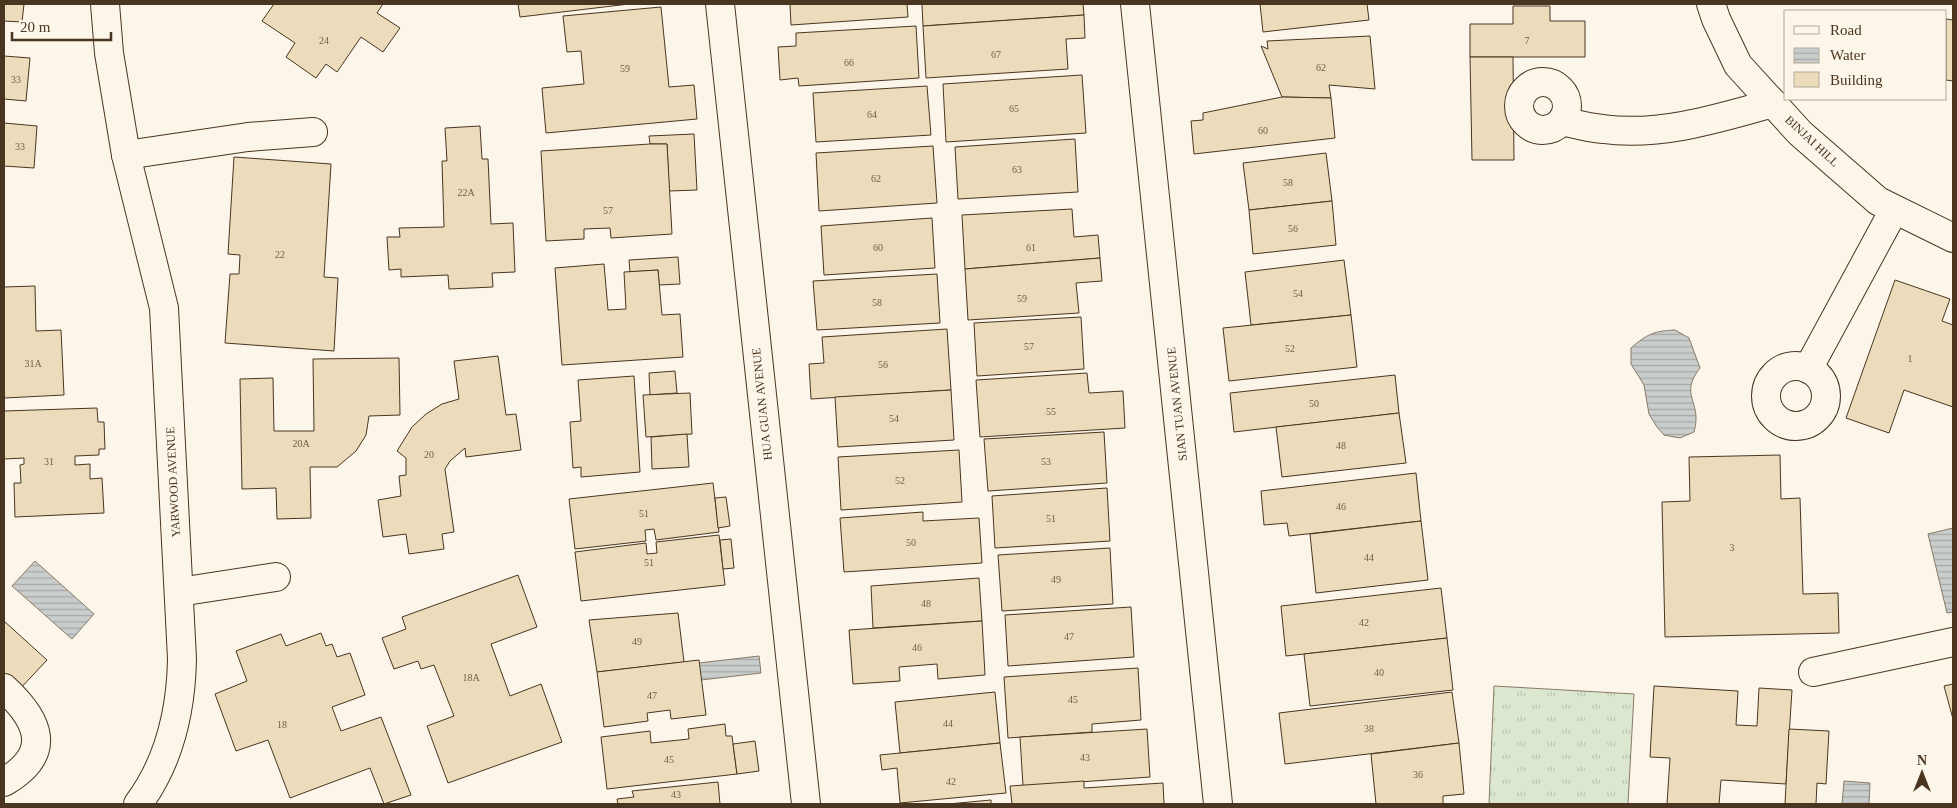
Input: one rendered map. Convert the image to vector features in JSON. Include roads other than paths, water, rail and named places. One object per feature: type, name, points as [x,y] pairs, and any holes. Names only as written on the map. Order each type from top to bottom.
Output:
[{"type":"street","name":"YARWOOD AVENUE","points":[[105,4],[109,53],[126,156],[164,308],[178,592],[181,696],[171,741],[152,786],[138,804]]},
{"type":"street","name":"HUA GUAN AVENUE","points":[[720,4],[806,804]]},
{"type":"street","name":"SIAN TUAN AVENUE","points":[[1135,4],[1218,804]]},
{"type":"street","name":"BINJAI HILL","points":[[1711,4],[1738,65],[1800,133],[1878,202],[1953,238]]},
{"type":"street","points":[[1562,122],[1605,130],[1653,129],[1718,119],[1773,103]]},
{"type":"street","points":[[126,156],[248,137],[312,132]]},
{"type":"street","points":[[1808,369],[1894,210]]},
{"type":"street","points":[[178,592],[276,577]]},
{"type":"street","points":[[1813,672],[1953,642]]},
{"type":"street","points":[[4,688],[23,706],[33,722],[37,744],[30,759],[4,782]]},
{"type":"water","points":[[1675,330],[1689,338],[1700,368],[1691,385],[1696,413],[1694,432],[1680,438],[1664,435],[1657,427],[1649,414],[1644,385],[1631,364],[1631,348],[1646,336],[1662,331]]},
{"type":"water","points":[[1953,528],[1953,612],[1947,613],[1928,534]]},
{"type":"water","points":[[35,561],[94,614],[72,639],[12,586]]},
{"type":"water","points":[[759,656],[761,673],[701,680],[699,663]]},
{"type":"water","points":[[1844,781],[1870,783],[1869,804],[1842,804]]}]
